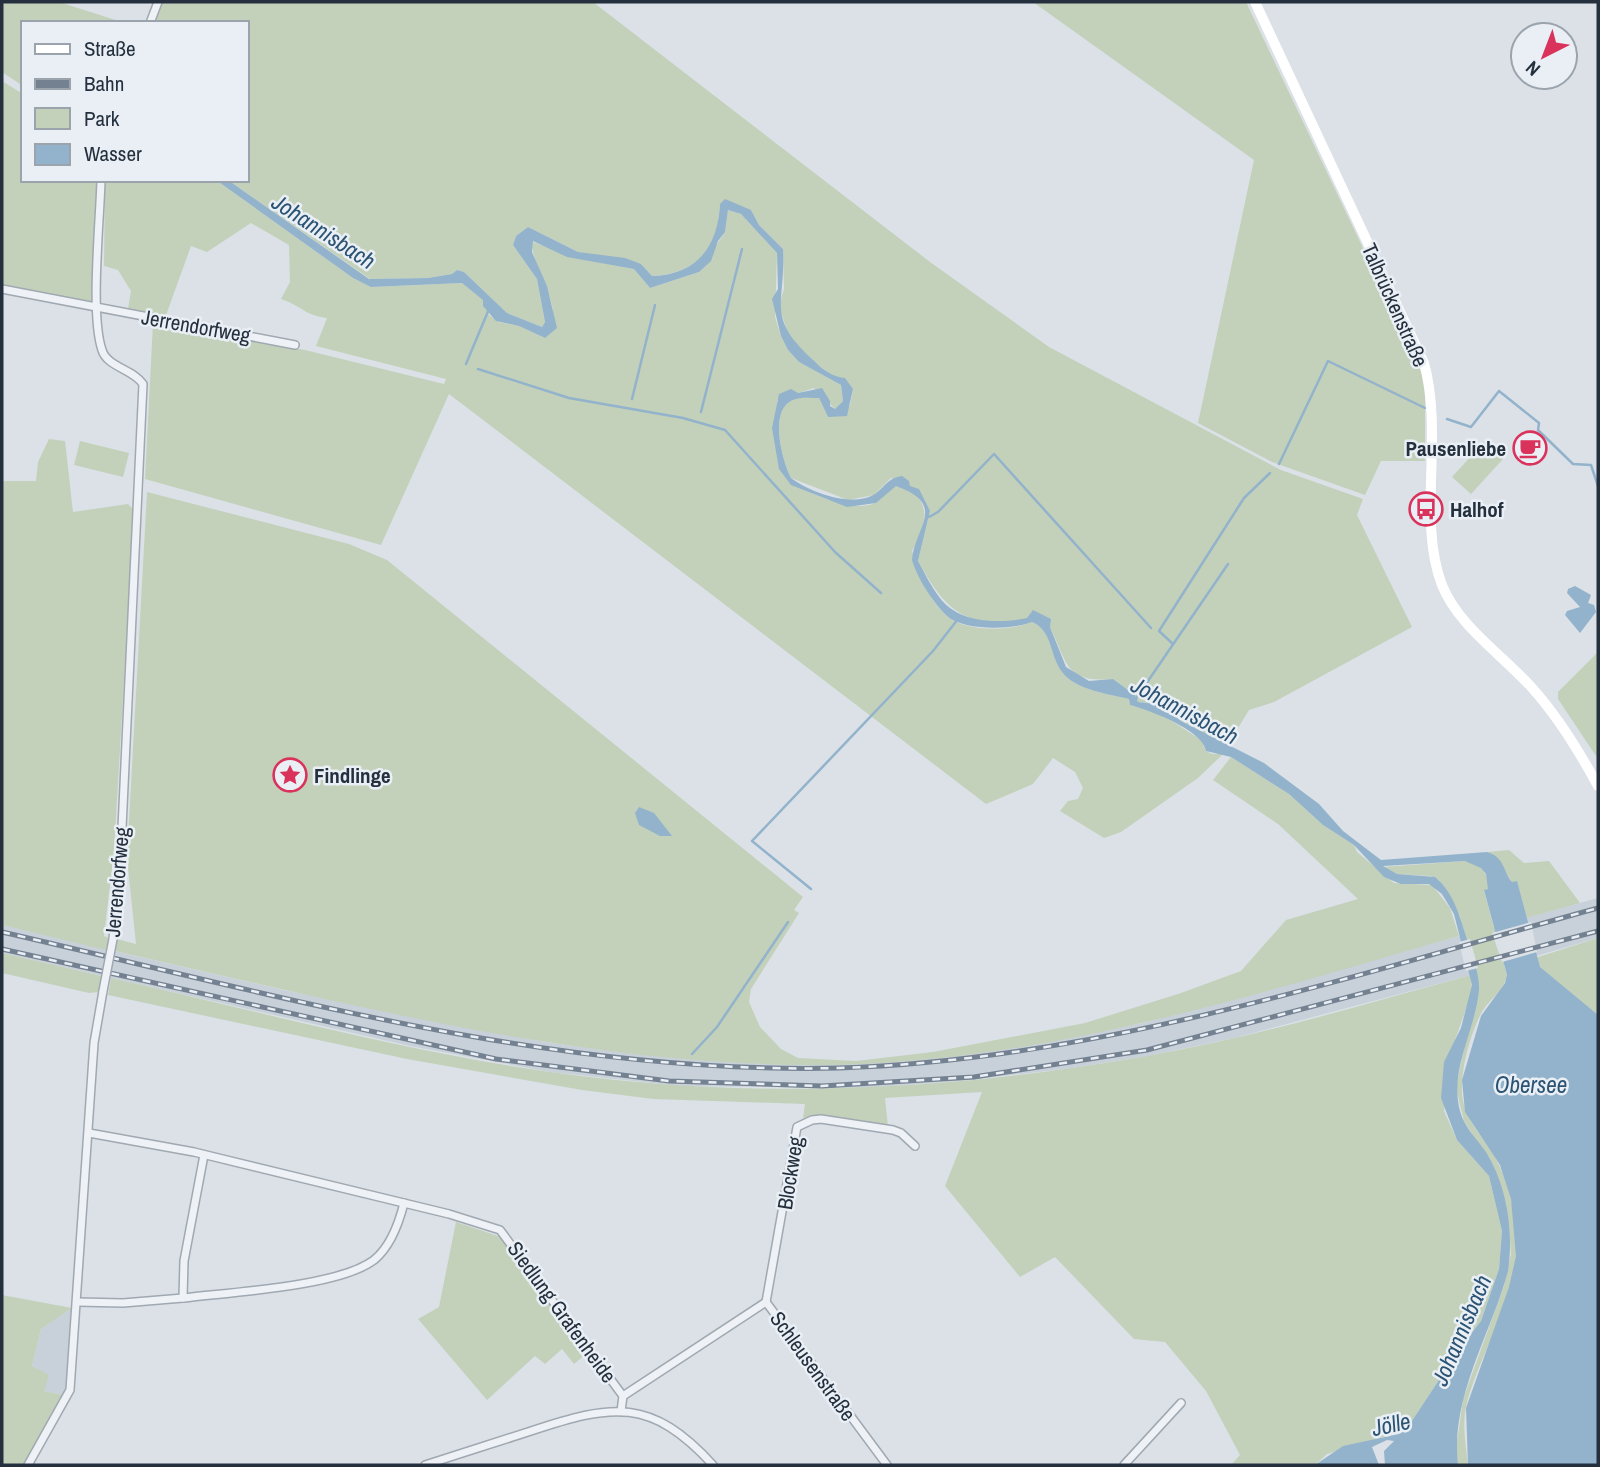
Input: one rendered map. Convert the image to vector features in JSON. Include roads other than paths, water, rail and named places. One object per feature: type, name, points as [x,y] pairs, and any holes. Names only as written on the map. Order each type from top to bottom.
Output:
[{"type":"main road","name":"Talbrückenstraße","points":[[1255,2],[1424,363],[1433,407],[1432,542],[1443,587],[1468,622],[1555,715],[1598,786]]},
{"type":"street","points":[[151,21],[158,2]]},
{"type":"street","name":"Jerrendorfweg","points":[[28,1465],[69,1390],[78,1302],[94,1043],[113,939],[121,849],[143,384],[129,370],[109,360],[102,351],[97,307],[101,182]]},
{"type":"street","points":[[2,289],[97,307]]},
{"type":"street","name":"Jerrendorfweg","points":[[97,307],[295,345]]},
{"type":"street","name":"Blockweg","points":[[766,1302],[797,1127],[821,1119],[893,1130],[901,1133],[915,1146]]},
{"type":"street","name":"Siedlung Grafenheide","points":[[89,1133],[131,1138],[489,1225],[509,1237],[623,1396],[621,1411]]},
{"type":"street","points":[[183,1298],[184,1261],[204,1155]]},
{"type":"street","points":[[78,1302],[123,1303],[183,1298],[284,1285],[356,1269],[383,1250],[404,1203]]},
{"type":"street","name":"Schleusenstraße","points":[[623,1396],[766,1302],[887,1465]]},
{"type":"street","points":[[1124,1465],[1181,1403]]},
{"type":"street","points":[[425,1465],[584,1414],[621,1411],[670,1425],[713,1465]]},
{"type":"water","name":"Obersee","points":[[219,182],[231,182],[369,279],[428,278],[452,274],[457,270],[464,272],[507,313],[542,327],[545,322],[537,279],[513,245],[516,236],[528,227],[578,252],[625,258],[641,264],[652,276],[682,270],[702,255],[710,245],[720,204],[725,199],[751,210],[759,225],[783,249],[781,308],[788,331],[819,366],[831,374],[845,378],[853,389],[847,416],[828,417],[819,398],[799,398],[787,404],[779,422],[779,434],[791,478],[809,489],[832,497],[855,500],[875,494],[890,480],[902,476],[909,481],[910,486],[919,489],[930,511],[918,561],[947,606],[960,614],[979,620],[1019,620],[1027,618],[1033,610],[1051,619],[1050,627],[1066,667],[1089,681],[1113,679],[1135,695],[1138,702],[1164,705],[1181,721],[1264,763],[1319,804],[1343,831],[1381,860],[1487,852],[1497,857],[1512,882],[1517,881],[1540,967],[1598,1015],[1598,1465],[1468,1465],[1466,1408],[1509,1287],[1516,1256],[1511,1199],[1500,1165],[1465,1112],[1462,1080],[1481,1016],[1505,983],[1507,975],[1484,890],[1488,889],[1486,874],[1481,868],[1465,861],[1383,866],[1397,874],[1435,877],[1441,883],[1460,918],[1479,983],[1477,1006],[1460,1065],[1457,1095],[1464,1122],[1486,1152],[1504,1194],[1510,1256],[1501,1295],[1466,1390],[1457,1439],[1458,1465],[1385,1465],[1384,1451],[1394,1441],[1387,1440],[1372,1447],[1379,1465],[1315,1465],[1343,1446],[1399,1434],[1406,1430],[1481,1321],[1499,1269],[1502,1231],[1489,1176],[1457,1140],[1441,1098],[1444,1062],[1461,1028],[1472,985],[1454,914],[1442,894],[1429,884],[1401,884],[1384,877],[1354,845],[1323,825],[1289,794],[1231,757],[1206,751],[1203,743],[1186,729],[1162,716],[1130,705],[1129,699],[1075,683],[1062,672],[1044,631],[1032,622],[1013,627],[988,628],[964,624],[947,616],[926,590],[912,560],[925,518],[925,509],[912,493],[896,486],[876,503],[847,507],[791,485],[779,469],[772,428],[779,394],[791,389],[798,393],[822,388],[830,406],[835,409],[843,401],[841,385],[799,362],[788,350],[781,336],[772,299],[778,289],[777,253],[741,214],[728,210],[725,232],[718,241],[711,261],[699,272],[650,288],[634,269],[567,257],[533,241],[532,252],[547,286],[557,328],[545,338],[519,326],[496,321],[483,306],[483,300],[462,283],[371,287],[353,278]]},
{"type":"water","points":[[1575,586],[1591,595],[1588,603],[1594,605],[1596,612],[1580,633],[1565,615],[1567,611],[1580,607],[1567,593],[1568,589]]},
{"type":"water","points":[[639,807],[654,813],[672,836],[660,836],[639,825],[635,813]]},
{"type":"waterway","points":[[701,412],[742,249]]},
{"type":"waterway","points":[[632,399],[655,305]]},
{"type":"waterway","points":[[466,364],[489,309]]},
{"type":"waterway","points":[[1279,464],[1328,361],[1425,408]]},
{"type":"waterway","points":[[478,369],[569,398],[683,418],[725,430],[835,552],[881,593]]},
{"type":"waterway","points":[[1447,419],[1471,427],[1499,391],[1539,423],[1538,430],[1573,464],[1591,465],[1598,486]]},
{"type":"waterway","points":[[929,517],[938,512],[994,454],[1151,628]]},
{"type":"waterway","points":[[1173,644],[1159,631],[1244,498],[1270,473]]},
{"type":"waterway","name":"Johannisbach","points":[[1135,700],[1228,564]]},
{"type":"waterway","points":[[811,889],[752,841],[933,651],[958,619]]},
{"type":"waterway","points":[[692,1054],[717,1027],[788,922]]},
{"type":"railway","points":[[2,932],[313,1005],[521,1045],[627,1059],[732,1067],[839,1068],[936,1062],[1128,1032],[1317,986],[1598,908]]},
{"type":"railway","points":[[2,949],[496,1059],[669,1081],[822,1086],[974,1077],[1147,1050],[1598,931]]},
{"type":"place","name":"Pausenliebe","points":[[1530,448]]},
{"type":"place","name":"Halhof","points":[[1426,509]]},
{"type":"place","name":"Findlinge","points":[[290,775]]},
{"type":"water label","name":"Jölle","points":[[1391,1424]]}]
